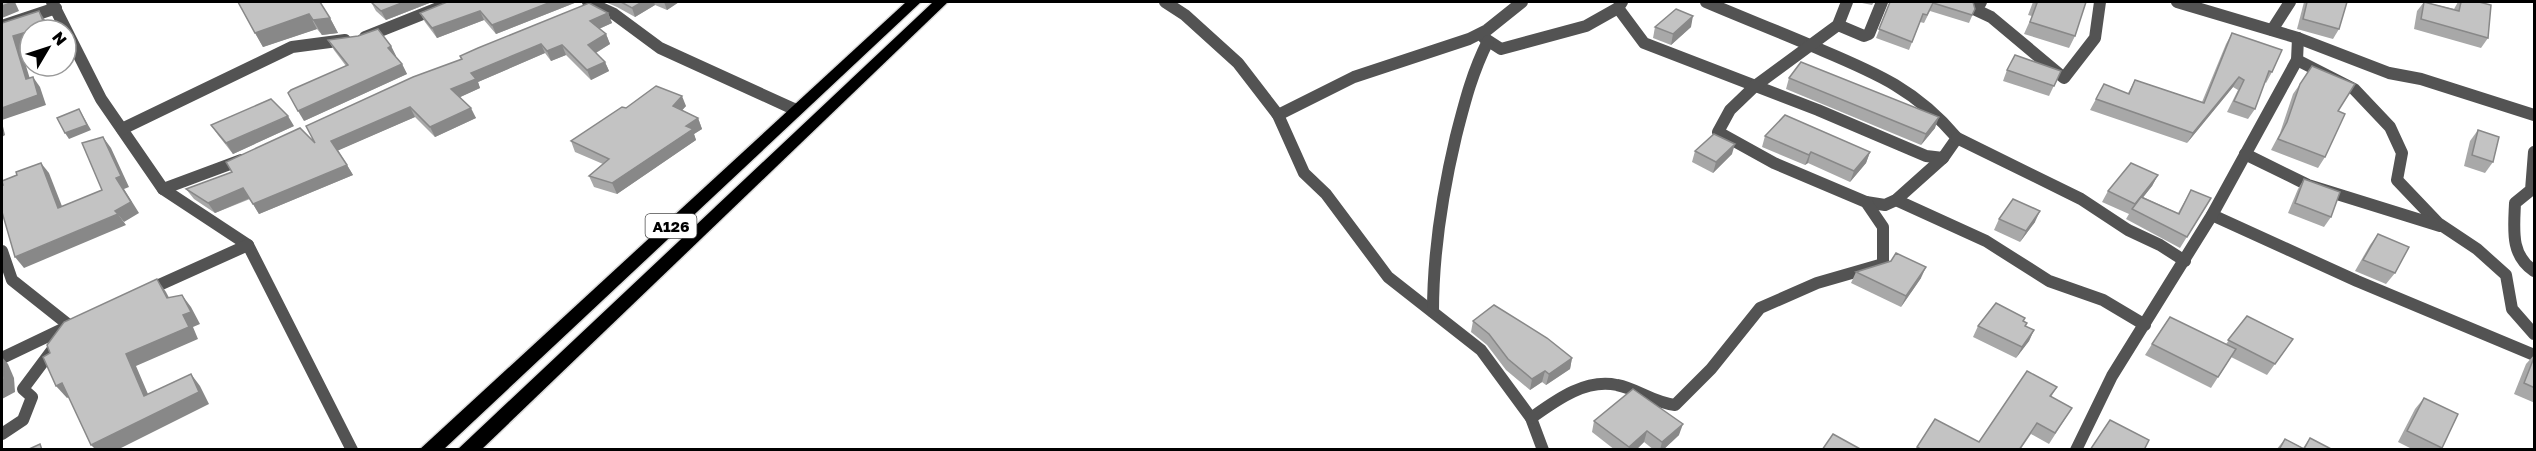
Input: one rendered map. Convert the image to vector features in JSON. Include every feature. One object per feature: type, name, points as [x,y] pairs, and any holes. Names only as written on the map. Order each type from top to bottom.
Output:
[{"type":"highway","name":"A126","points":[[429,450],[914,2]]},
{"type":"highway","name":"A126","points":[[467,450],[941,2]]},
{"type":"street","points":[[122,129],[292,47],[362,38],[453,2]]},
{"type":"street","points":[[1165,2],[1185,15],[1238,63],[1278,115],[1304,173],[1326,194],[1388,277],[1480,350],[1531,418],[1543,450]]},
{"type":"street","points":[[1278,115],[1354,77],[1484,38],[1522,2]]},
{"type":"street","points":[[1706,2],[1721,10],[1763,23],[1810,47],[1882,75],[1914,96],[1941,119],[1957,138],[2081,199],[2128,231],[2160,245],[2185,261]]},
{"type":"street","points":[[1847,2],[1838,25],[1755,86],[1730,110],[1718,132],[1774,163],[1866,202],[1885,205],[1896,200],[1943,158],[1957,138]]},
{"type":"street","points":[[1838,25],[1864,36],[1869,34],[1882,2]]},
{"type":"street","points":[[1981,2],[1976,10],[1991,18],[2064,78],[2095,38],[2100,2]]},
{"type":"street","points":[[2177,2],[2298,38],[2389,73],[2421,79],[2535,115]]},
{"type":"street","points":[[2272,30],[2290,2]]},
{"type":"street","points":[[588,4],[614,14],[660,48],[796,111]]},
{"type":"street","points":[[2,26],[54,5],[101,99],[163,189],[248,245],[352,450]]},
{"type":"street","points":[[1484,38],[1501,49],[1586,26],[1620,5],[1644,43],[1926,156],[1943,158]]},
{"type":"street","points":[[1433,312],[1433,260],[1443,190],[1472,72],[1484,38]]},
{"type":"street","points":[[2076,450],[2112,376],[2212,215],[2297,60],[2298,38]]},
{"type":"street","points":[[2297,60],[2354,88],[2390,127],[2402,153],[2397,180],[2445,228],[2477,249],[2506,275],[2506,291],[2516,320],[2535,334]]},
{"type":"street","points":[[2535,152],[2531,190],[2514,203],[2516,253],[2523,266],[2535,271]]},
{"type":"street","points":[[163,189],[255,153]]},
{"type":"street","points":[[2245,154],[2308,185],[2445,228]]},
{"type":"street","points":[[1896,200],[1986,241],[2049,282],[2103,300],[2145,325]]},
{"type":"street","points":[[1531,418],[1566,394],[1600,384],[1618,385],[1657,403],[1675,405],[1711,369],[1760,308],[1817,283],[1882,264],[1883,227],[1866,202]]},
{"type":"street","points":[[2212,215],[2357,281],[2535,355]]},
{"type":"street","points":[[133,297],[248,245]]},
{"type":"street","points":[[2,251],[12,280],[75,323]]},
{"type":"street","points":[[2,358],[75,323]]},
{"type":"street","points":[[2,434],[20,424],[30,413],[32,397],[23,389],[75,323]]},
{"type":"building","points":[[238,2],[320,2],[330,18],[313,20],[309,14],[255,33]]},
{"type":"building","points":[[371,2],[404,2],[381,11]]},
{"type":"building","points":[[447,2],[551,2],[492,25],[480,11],[432,28],[420,13]]},
{"type":"building","points":[[621,2],[642,2],[632,8]]},
{"type":"building","points":[[1890,2],[1973,2],[1975,9],[1972,15],[1933,3],[1927,15],[1923,14],[1912,42],[1879,29]]},
{"type":"building","points":[[2033,2],[2086,2],[2075,36],[2030,22],[2037,3]]},
{"type":"building","points":[[2307,2],[2347,2],[2339,29],[2303,19]]},
{"type":"building","points":[[2424,2],[2459,11],[2461,2],[2491,5],[2488,38],[2421,19]]},
{"type":"building","points":[[589,3],[608,13],[590,21],[606,34],[588,45],[605,62],[587,70],[562,45],[547,51],[541,44],[471,73],[476,79],[451,89],[471,108],[430,127],[410,107],[331,141],[347,165],[253,204],[243,188],[208,203],[186,189],[232,172],[226,162],[300,128],[315,143],[306,126],[413,77],[462,59],[460,56],[478,48]]},
{"type":"building","points":[[1676,9],[1693,16],[1673,34],[1655,27]]},
{"type":"building","points":[[39,11],[42,18],[18,18],[18,35],[13,36],[18,53],[18,78],[33,78],[38,95],[2,108],[2,23]]},
{"type":"building","points":[[378,29],[391,46],[388,48],[402,64],[298,111],[288,93],[291,90],[348,65],[328,40],[358,36]]},
{"type":"building","points":[[2232,33],[2282,50],[2272,72],[2269,71],[2255,109],[2234,101],[2244,80],[2239,77],[2193,133],[2096,99],[2104,84],[2129,94],[2135,80],[2204,103]]},
{"type":"building","points":[[2015,55],[2061,71],[2054,86],[2007,70]]},
{"type":"building","points":[[1801,62],[1939,117],[1926,134],[1789,78]]},
{"type":"building","points":[[2312,66],[2355,84],[2338,111],[2345,114],[2325,157],[2278,139],[2287,122],[2300,84]]},
{"type":"building","points":[[656,86],[682,96],[673,106],[698,118],[686,126],[693,129],[612,183],[589,176],[609,159],[571,141],[622,107],[626,108]]},
{"type":"building","points":[[271,99],[288,116],[226,143],[211,125]]},
{"type":"building","points":[[79,109],[87,125],[65,133],[57,118]]},
{"type":"building","points":[[1785,115],[1870,152],[1854,171],[1811,152],[1809,155],[1765,136]]},
{"type":"building","points":[[2478,130],[2499,137],[2493,162],[2472,155]]},
{"type":"building","points":[[1714,134],[1735,144],[1716,162],[1695,151]]},
{"type":"building","points":[[103,137],[121,176],[116,178],[131,202],[115,211],[118,214],[15,257],[2,212],[2,181],[17,175],[16,172],[41,163],[58,208],[102,190],[82,143]]},
{"type":"building","points":[[2131,163],[2158,175],[2135,204],[2108,191]]},
{"type":"building","points":[[2304,179],[2340,192],[2331,217],[2295,203]]},
{"type":"building","points":[[2191,190],[2211,198],[2187,237],[2132,209],[2141,197],[2179,214]]},
{"type":"building","points":[[2013,199],[2040,211],[2026,231],[1999,219]]},
{"type":"building","points":[[2378,234],[2409,247],[2395,273],[2363,260]]},
{"type":"building","points":[[1896,253],[1926,267],[1906,296],[1856,272],[1891,261]]},
{"type":"building","points":[[157,279],[167,298],[182,295],[191,312],[183,315],[189,327],[126,354],[144,396],[191,374],[199,392],[91,445],[62,383],[56,386],[43,357],[50,353],[47,345],[64,322]]},
{"type":"building","points":[[1996,303],[2025,318],[2023,321],[2027,323],[2025,326],[2034,330],[2022,347],[1978,326]]},
{"type":"building","points":[[1494,305],[1547,338],[1572,358],[1549,374],[1545,371],[1532,379],[1508,359],[1489,334],[1473,321]]},
{"type":"building","points":[[2247,316],[2293,339],[2275,364],[2228,340]]},
{"type":"building","points":[[2170,317],[2236,349],[2218,377],[2152,344]]},
{"type":"building","points":[[2535,355],[2535,388],[2524,383]]},
{"type":"building","points":[[2,362],[4,379],[2,380]]},
{"type":"building","points":[[2027,371],[2057,387],[2050,396],[2072,408],[2055,433],[2037,423],[2019,450],[1922,450],[1917,447],[1935,419],[1979,442]]},
{"type":"building","points":[[1633,389],[1683,424],[1662,442],[1647,431],[1629,447],[1594,421]]},
{"type":"building","points":[[2424,398],[2458,414],[2442,448],[2407,431]]},
{"type":"building","points":[[2110,420],[2149,440],[2144,450],[2090,450]]},
{"type":"building","points":[[1833,434],[1862,450],[1822,450]]},
{"type":"building","points":[[2310,438],[2333,450],[2279,450],[2285,439],[2304,449]]},
{"type":"building","points":[[40,444],[42,450],[27,450]]}]
